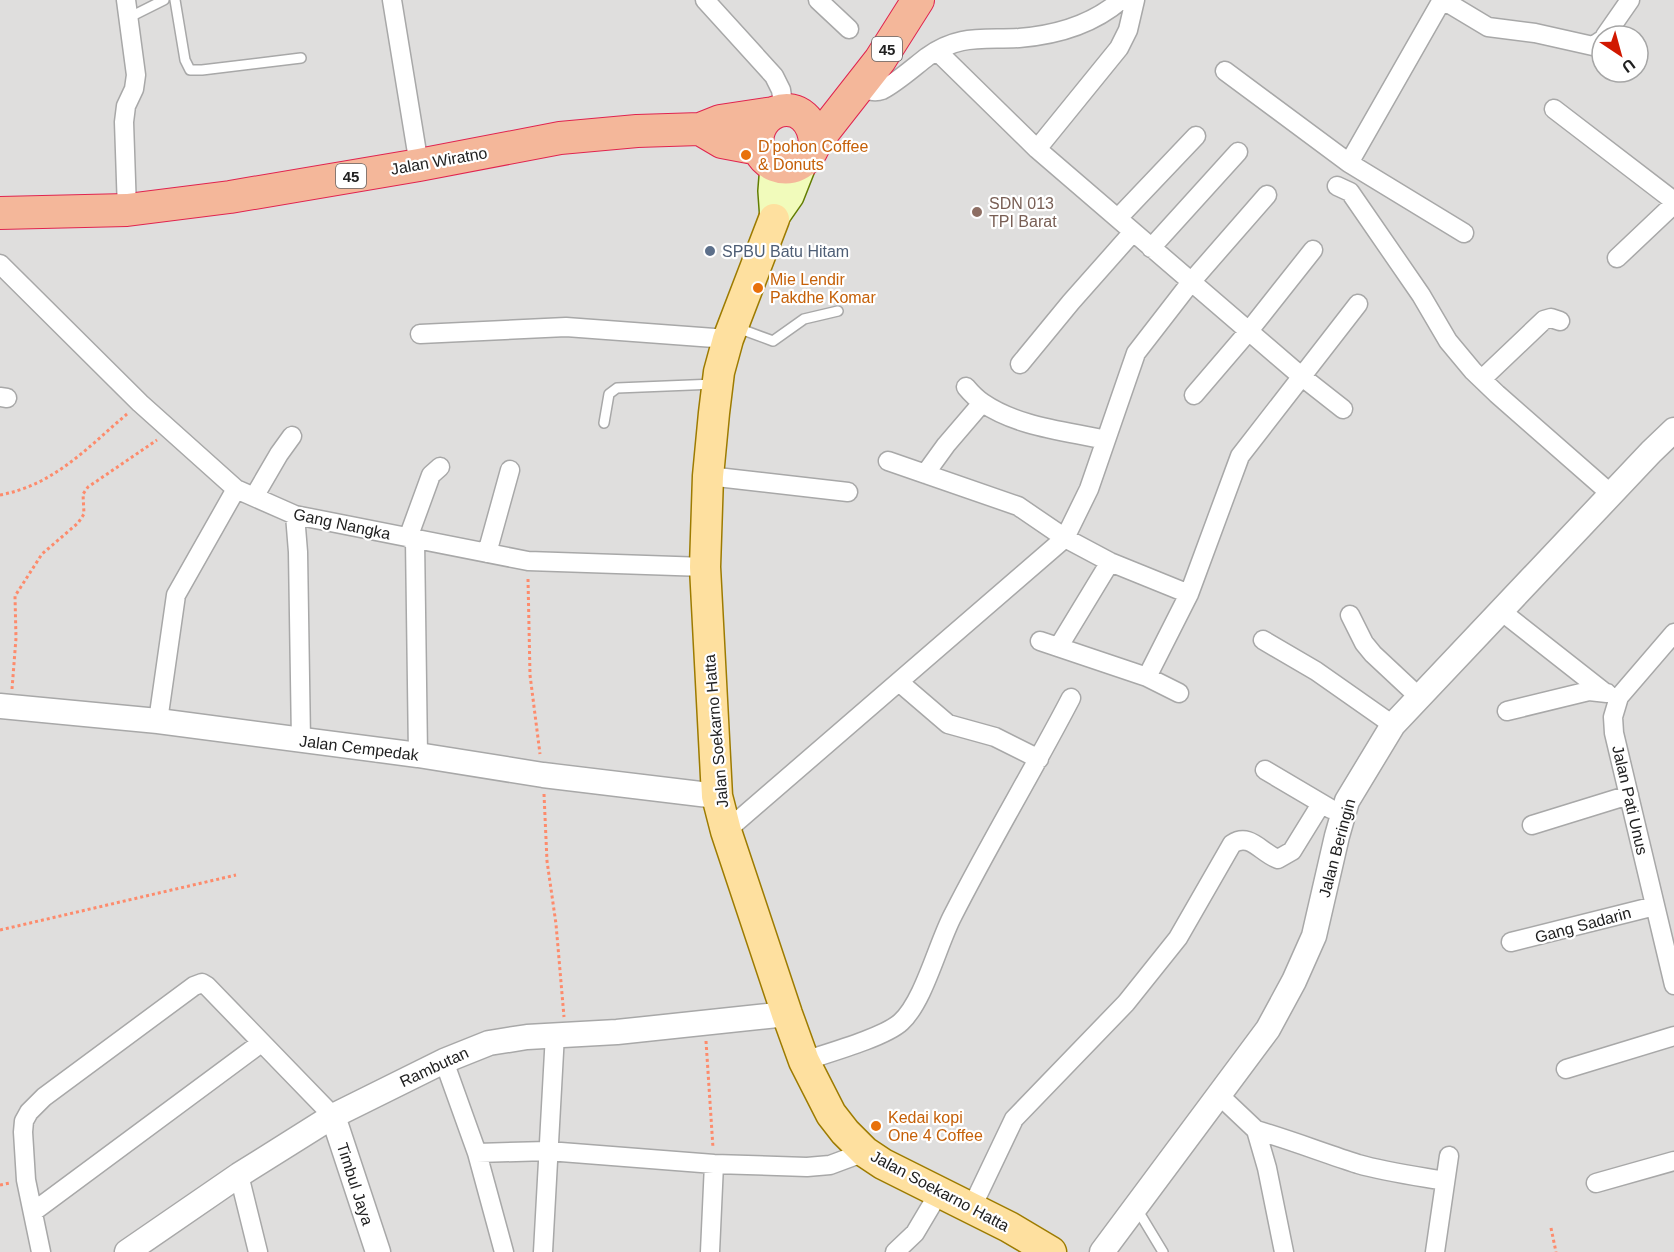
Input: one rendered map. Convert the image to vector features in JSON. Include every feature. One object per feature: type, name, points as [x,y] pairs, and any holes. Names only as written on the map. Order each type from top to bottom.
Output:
[{"type":"highway","name":"45","points":[[788,155],[856,91],[918,0]]},
{"type":"highway","name":"45","points":[[783,111],[856,91]]},
{"type":"highway","name":"Jalan Wiratno","points":[[0,213],[127,210],[230,197],[560,138],[637,131],[700,129],[720,121],[783,111]]},
{"type":"highway","points":[[783,111],[802,114],[810,122],[815,132],[788,155],[757,141],[761,124],[783,111]]},
{"type":"highway","name":"Jalan Wiratno","points":[[700,129],[722,142],[788,155]]},
{"type":"main road","name":"Jalan Soekarno Hatta","points":[[788,155],[790,196],[774,219],[731,333],[717,384],[708,476],[705,567],[717,796],[726,831],[787,1014],[804,1061],[831,1114],[865,1152],[883,1164],[972,1207],[1052,1252]]},
{"type":"street","points":[[392,0],[419,165]]},
{"type":"street","points":[[705,0],[774,76],[781,90],[783,111]]},
{"type":"street","points":[[818,0],[849,29]]},
{"type":"street","points":[[856,91],[881,90],[936,51],[953,42],[972,39],[1021,38],[1061,31],[1086,24],[1121,0]]},
{"type":"street","points":[[1037,149],[1119,48],[1128,30],[1135,0]]},
{"type":"street","points":[[1349,163],[1443,0],[1488,27],[1534,33],[1590,45]]},
{"type":"street","points":[[1613,24],[1630,0]]},
{"type":"street","points":[[127,9],[136,75],[134,88],[126,106],[124,122],[127,210]]},
{"type":"street","points":[[936,51],[1037,149],[1248,332],[1343,409]]},
{"type":"street","points":[[1225,71],[1349,163],[1464,233]]},
{"type":"street","points":[[1554,109],[1674,202],[1617,258]]},
{"type":"street","points":[[1118,218],[1196,136]]},
{"type":"street","points":[[1151,248],[1238,152]]},
{"type":"street","points":[[1336,186],[1350,192],[1421,295],[1448,341],[1482,379],[1611,494]]},
{"type":"street","points":[[726,831],[1065,538],[1089,489],[1136,353],[1191,282],[1267,195]]},
{"type":"street","points":[[1020,364],[1133,232]]},
{"type":"street","points":[[1194,395],[1313,250]]},
{"type":"street","name":"Gang Nangka","points":[[0,264],[140,403],[236,489],[295,515],[528,561],[705,567]]},
{"type":"street","points":[[1147,677],[1189,594],[1240,456],[1358,304]]},
{"type":"street","points":[[1482,379],[1544,320],[1551,318],[1560,321]]},
{"type":"street","points":[[420,334],[566,327],[731,333]]},
{"type":"street","points":[[966,387],[982,403],[1021,422],[1106,440]]},
{"type":"street","points":[[925,474],[982,403]]},
{"type":"street","name":"Jalan Beringin","points":[[1102,1252],[1268,1029],[1294,981],[1314,936],[1347,801],[1393,725],[1674,430]]},
{"type":"street","points":[[254,497],[292,436]]},
{"type":"street","points":[[888,461],[1018,506],[1065,538],[1110,562],[1189,594]]},
{"type":"street","points":[[418,755],[412,539],[431,475],[440,467]]},
{"type":"street","points":[[487,553],[510,470]]},
{"type":"street","points":[[708,476],[848,492]]},
{"type":"street","points":[[158,721],[176,596],[236,489]]},
{"type":"street","points":[[295,515],[298,552],[301,741]]},
{"type":"street","points":[[1059,646],[1110,562]]},
{"type":"street","points":[[1501,611],[1611,694]]},
{"type":"street","points":[[1350,615],[1364,643],[1373,654],[1419,697]]},
{"type":"street","points":[[1611,694],[1674,633]]},
{"type":"street","points":[[1263,640],[1316,671],[1393,725]]},
{"type":"street","points":[[1040,641],[1147,677],[1179,693]]},
{"type":"street","points":[[899,682],[948,724],[995,737],[1039,759]]},
{"type":"street","points":[[1507,711],[1589,691],[1611,694]]},
{"type":"street","name":"Jalan Pati Unus","points":[[1611,694],[1614,725],[1629,795],[1674,985]]},
{"type":"street","points":[[804,1061],[884,1033],[902,1022],[914,1004],[930,970],[951,917],[1071,698]]},
{"type":"street","name":"Jalan Cempedak","points":[[5,706],[158,721],[418,755],[543,775],[717,796]]},
{"type":"street","points":[[1265,770],[1342,816]]},
{"type":"street","points":[[1532,825],[1629,795]]},
{"type":"street","points":[[972,1207],[1014,1119],[1126,1003],[1178,938],[1232,844],[1239,839],[1246,839],[1272,857],[1278,859],[1286,856],[1292,851],[1322,804]]},
{"type":"street","name":"Gang Sadarin","points":[[1511,942],[1655,906]]},
{"type":"street","points":[[41,1252],[26,1180],[24,1121],[29,1112],[53,1090],[194,986],[202,983],[333,1116]]},
{"type":"street","name":"Rambutan","points":[[126,1252],[239,1175],[333,1116],[444,1061],[489,1043],[560,1034],[617,1032],[787,1014]]},
{"type":"street","points":[[543,1252],[548,1151],[560,1034]]},
{"type":"street","points":[[1566,1069],[1674,1036]]},
{"type":"street","points":[[33,1212],[261,1043]]},
{"type":"street","points":[[444,1061],[477,1153],[504,1252]]},
{"type":"street","points":[[1219,1095],[1256,1130],[1359,1164],[1445,1181]]},
{"type":"street","name":"Timbul Jaya","points":[[333,1116],[378,1252]]},
{"type":"street","points":[[1256,1130],[1267,1168],[1284,1252]]},
{"type":"street","points":[[477,1153],[548,1151],[714,1164],[807,1167],[830,1165],[865,1152]]},
{"type":"street","points":[[1435,1252],[1449,1156]]},
{"type":"street","points":[[1596,1183],[1674,1161]]},
{"type":"street","points":[[710,1252],[714,1164]]},
{"type":"street","points":[[239,1175],[258,1252]]},
{"type":"street","points":[[895,1252],[915,1233],[940,1191]]},
{"type":"lane","points":[[127,9],[164,0]]},
{"type":"lane","points":[[176,0],[185,60],[190,70],[302,58]]},
{"type":"lane","points":[[731,333],[773,341],[804,319],[838,311]]},
{"type":"lane","points":[[604,423],[609,393],[617,388],[717,384]]},
{"type":"lane","points":[[1136,1206],[1163,1252]]},
{"type":"path","points":[[0,495],[19,492],[42,483],[140,403]]},
{"type":"path","points":[[5,706],[16,638],[15,596],[42,554],[78,523],[84,514],[83,494],[88,487],[171,430]]},
{"type":"path","points":[[528,561],[530,675],[543,775],[547,861],[556,924],[560,1034]]},
{"type":"path","points":[[0,930],[236,875]]},
{"type":"path","points":[[705,1024],[714,1164]]},
{"type":"path","points":[[1551,1228],[1556,1252]]},
{"type":"shaded area","points":[[0,0],[1674,0],[1674,1252],[0,1252]]},
{"type":"place","name":"D'pohon Coffee & Donuts","points":[[746,155]]},
{"type":"place","name":"SDN 013 TPI Barat","points":[[977,212]]},
{"type":"place","name":"SPBU Batu Hitam","points":[[710,251]]},
{"type":"place","name":"Mie Lendir Pakdhe Komar","points":[[758,288]]},
{"type":"place","name":"Kedai kopi One 4 Coffee","points":[[876,1126]]}]
